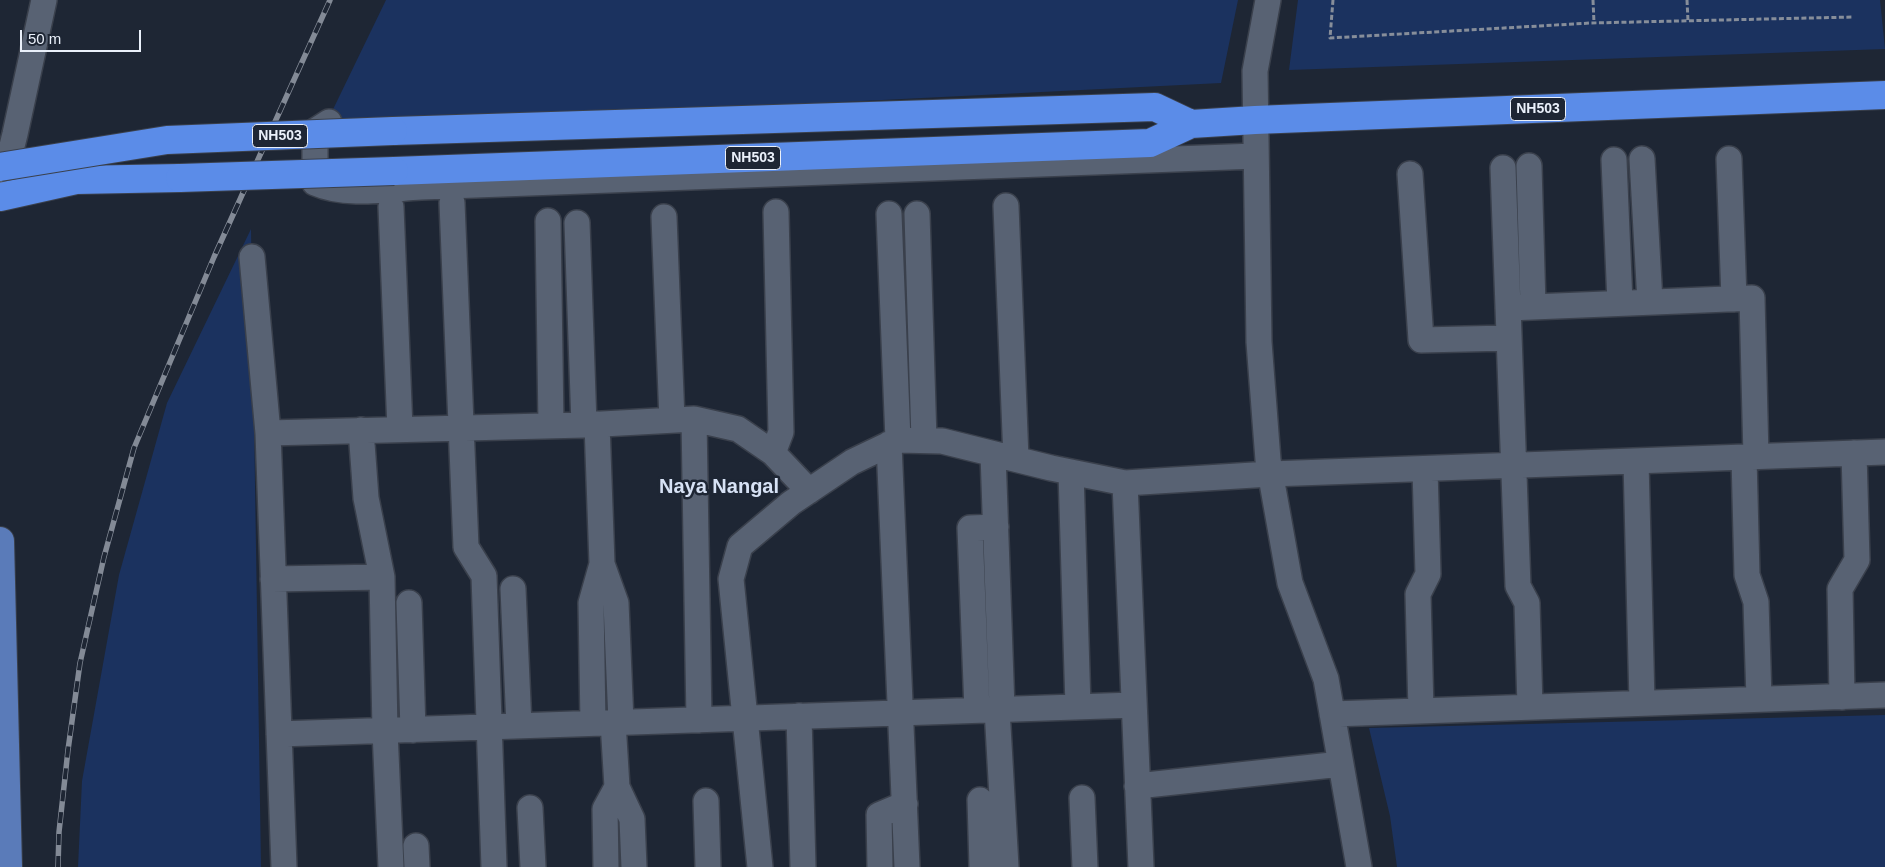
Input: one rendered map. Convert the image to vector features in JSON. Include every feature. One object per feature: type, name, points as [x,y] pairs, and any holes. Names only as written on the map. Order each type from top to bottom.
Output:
[{"type":"highway","name":"NH503","points":[[0,195],[76,180],[394,171],[1143,144],[1150,143],[1191,124],[1885,95]]},
{"type":"highway","name":"NH503","points":[[0,167],[167,140],[393,131],[1155,107],[1191,124]]},
{"type":"main road","points":[[0,540],[8,867]]},
{"type":"street","points":[[0,195],[44,0]]},
{"type":"street","points":[[1268,0],[1255,71],[1255,120],[1259,342],[1270,474],[1290,583],[1326,679],[1359,867]]},
{"type":"street","points":[[1144,108],[1111,95],[1101,95],[327,122],[315,131],[315,183],[328,189],[350,191],[1256,156]]},
{"type":"street","points":[[1117,161],[1143,144]]},
{"type":"street","points":[[1642,159],[1650,302]]},
{"type":"street","points":[[1729,159],[1734,299]]},
{"type":"street","points":[[1614,160],[1620,303]]},
{"type":"street","points":[[1529,166],[1534,306]]},
{"type":"street","points":[[1503,168],[1518,586],[1527,602],[1530,707]]},
{"type":"street","points":[[1410,174],[1421,340],[1509,338]]},
{"type":"street","points":[[452,203],[466,548],[484,576],[494,867]]},
{"type":"street","points":[[1006,206],[1005,456],[996,527],[970,528],[992,710],[1006,867]]},
{"type":"street","points":[[391,207],[400,429]]},
{"type":"street","points":[[773,452],[781,432],[776,212]]},
{"type":"street","points":[[889,214],[893,442],[907,867]]},
{"type":"street","points":[[916,214],[924,440]]},
{"type":"street","points":[[664,217],[697,568],[699,720]]},
{"type":"street","points":[[548,220],[551,425]]},
{"type":"street","points":[[577,223],[602,564],[591,603],[617,787],[632,818],[634,867]]},
{"type":"street","points":[[252,257],[268,433],[284,867]]},
{"type":"street","points":[[1508,308],[1752,298],[1747,575],[1756,602],[1759,699]]},
{"type":"street","points":[[268,433],[591,424],[683,419],[738,429],[773,452],[809,491]]},
{"type":"street","points":[[361,430],[366,498],[382,578],[385,731],[391,867]]},
{"type":"street","points":[[760,867],[730,579],[740,546],[792,502],[852,462],[893,442],[942,441],[1071,472],[1126,483],[1270,474],[1885,452]]},
{"type":"street","points":[[1842,696],[1840,589],[1857,560],[1854,453]]},
{"type":"street","points":[[1636,461],[1642,703]]},
{"type":"street","points":[[1421,711],[1418,594],[1428,574],[1425,469]]},
{"type":"street","points":[[1071,472],[1078,706]]},
{"type":"street","points":[[1126,483],[1140,867]]},
{"type":"street","points":[[697,568],[734,567]]},
{"type":"street","points":[[273,580],[382,578]]},
{"type":"street","points":[[513,589],[519,726]]},
{"type":"street","points":[[410,603],[413,730]]},
{"type":"street","points":[[1332,714],[1885,695]]},
{"type":"street","points":[[279,734],[1134,705]]},
{"type":"street","points":[[799,716],[803,867]]},
{"type":"street","points":[[1137,786],[1341,764]]},
{"type":"street","points":[[606,867],[605,809],[617,787]]},
{"type":"street","points":[[1082,798],[1085,867]]},
{"type":"street","points":[[980,800],[982,867]]},
{"type":"street","points":[[706,801],[708,867]]},
{"type":"street","points":[[880,867],[878,816],[905,804]]},
{"type":"street","points":[[530,808],[533,867]]},
{"type":"path","points":[[1333,0],[1330,38],[1594,23],[1853,17]]},
{"type":"path","points":[[1593,0],[1594,23]]},
{"type":"path","points":[[1687,0],[1688,21]]},
{"type":"shaded area","points":[[386,0],[1238,0],[1221,83],[324,128]]},
{"type":"shaded area","points":[[1298,0],[1880,0],[1885,49],[1289,70]]},
{"type":"shaded area","points":[[251,229],[261,867],[78,867],[82,781],[119,575],[167,403]]},
{"type":"shaded area","points":[[1885,715],[1885,867],[1397,867],[1390,816],[1369,728]]},
{"type":"railway","points":[[58,867],[59,832],[80,663],[104,557],[134,448],[214,257],[330,0]]},
{"type":"district","name":"Naya Nangal","points":[[719,487]]}]
